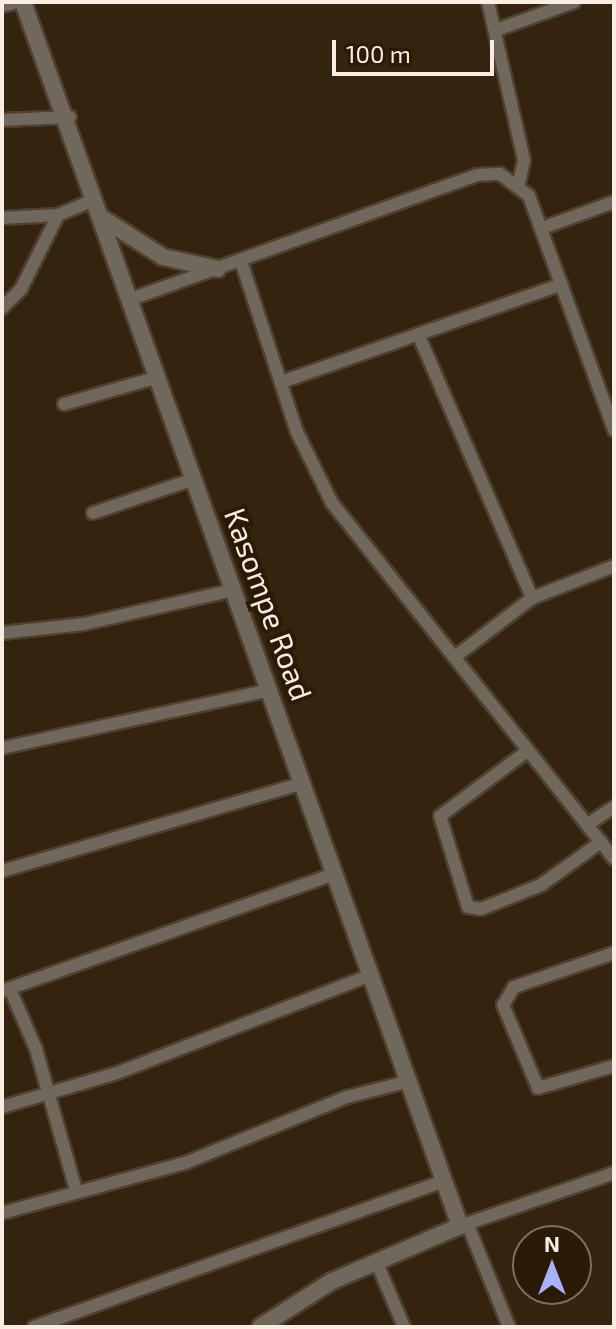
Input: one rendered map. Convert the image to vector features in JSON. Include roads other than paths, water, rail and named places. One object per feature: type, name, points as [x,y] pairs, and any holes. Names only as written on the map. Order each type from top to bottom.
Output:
[{"type":"street","points":[[2,6],[20,2]]},
{"type":"street","name":"Kasompe Road","points":[[20,2],[70,117],[94,200],[445,1181],[464,1224]]},
{"type":"street","points":[[488,2],[524,161],[519,183],[542,228],[614,430]]},
{"type":"street","points":[[496,30],[574,2]]},
{"type":"street","points":[[2,120],[70,117]]},
{"type":"street","points":[[131,299],[478,175],[519,183]]},
{"type":"street","points":[[2,218],[58,215],[94,200]]},
{"type":"street","points":[[542,228],[614,202]]},
{"type":"street","points":[[2,308],[21,289],[58,215]]},
{"type":"street","points":[[101,217],[163,257],[218,269]]},
{"type":"street","points":[[241,261],[284,381],[297,432],[332,503],[456,656],[526,752],[614,859]]},
{"type":"street","points":[[284,381],[562,284]]},
{"type":"street","points":[[418,334],[532,598]]},
{"type":"street","points":[[64,404],[158,377]]},
{"type":"street","points":[[93,513],[194,479]]},
{"type":"street","points":[[456,656],[532,598],[614,566]]},
{"type":"street","points":[[2,633],[84,624],[234,590]]},
{"type":"street","points":[[2,748],[271,690]]},
{"type":"street","points":[[526,752],[440,816],[468,907],[481,909],[541,885],[601,842]]},
{"type":"street","points":[[2,871],[302,783]]},
{"type":"street","points":[[588,824],[614,807]]},
{"type":"street","points":[[76,1190],[50,1095],[6,990],[335,874]]},
{"type":"street","points":[[614,953],[514,987],[503,1005],[538,1088],[614,1066]]},
{"type":"street","points":[[2,1107],[50,1095],[371,975]]},
{"type":"street","points":[[2,1213],[76,1190],[185,1163],[347,1097],[410,1081]]},
{"type":"street","points":[[260,1327],[376,1261],[464,1224],[614,1173]]},
{"type":"street","points":[[34,1327],[445,1181]]},
{"type":"street","points":[[464,1224],[509,1327]]},
{"type":"street","points":[[376,1261],[404,1327]]}]
